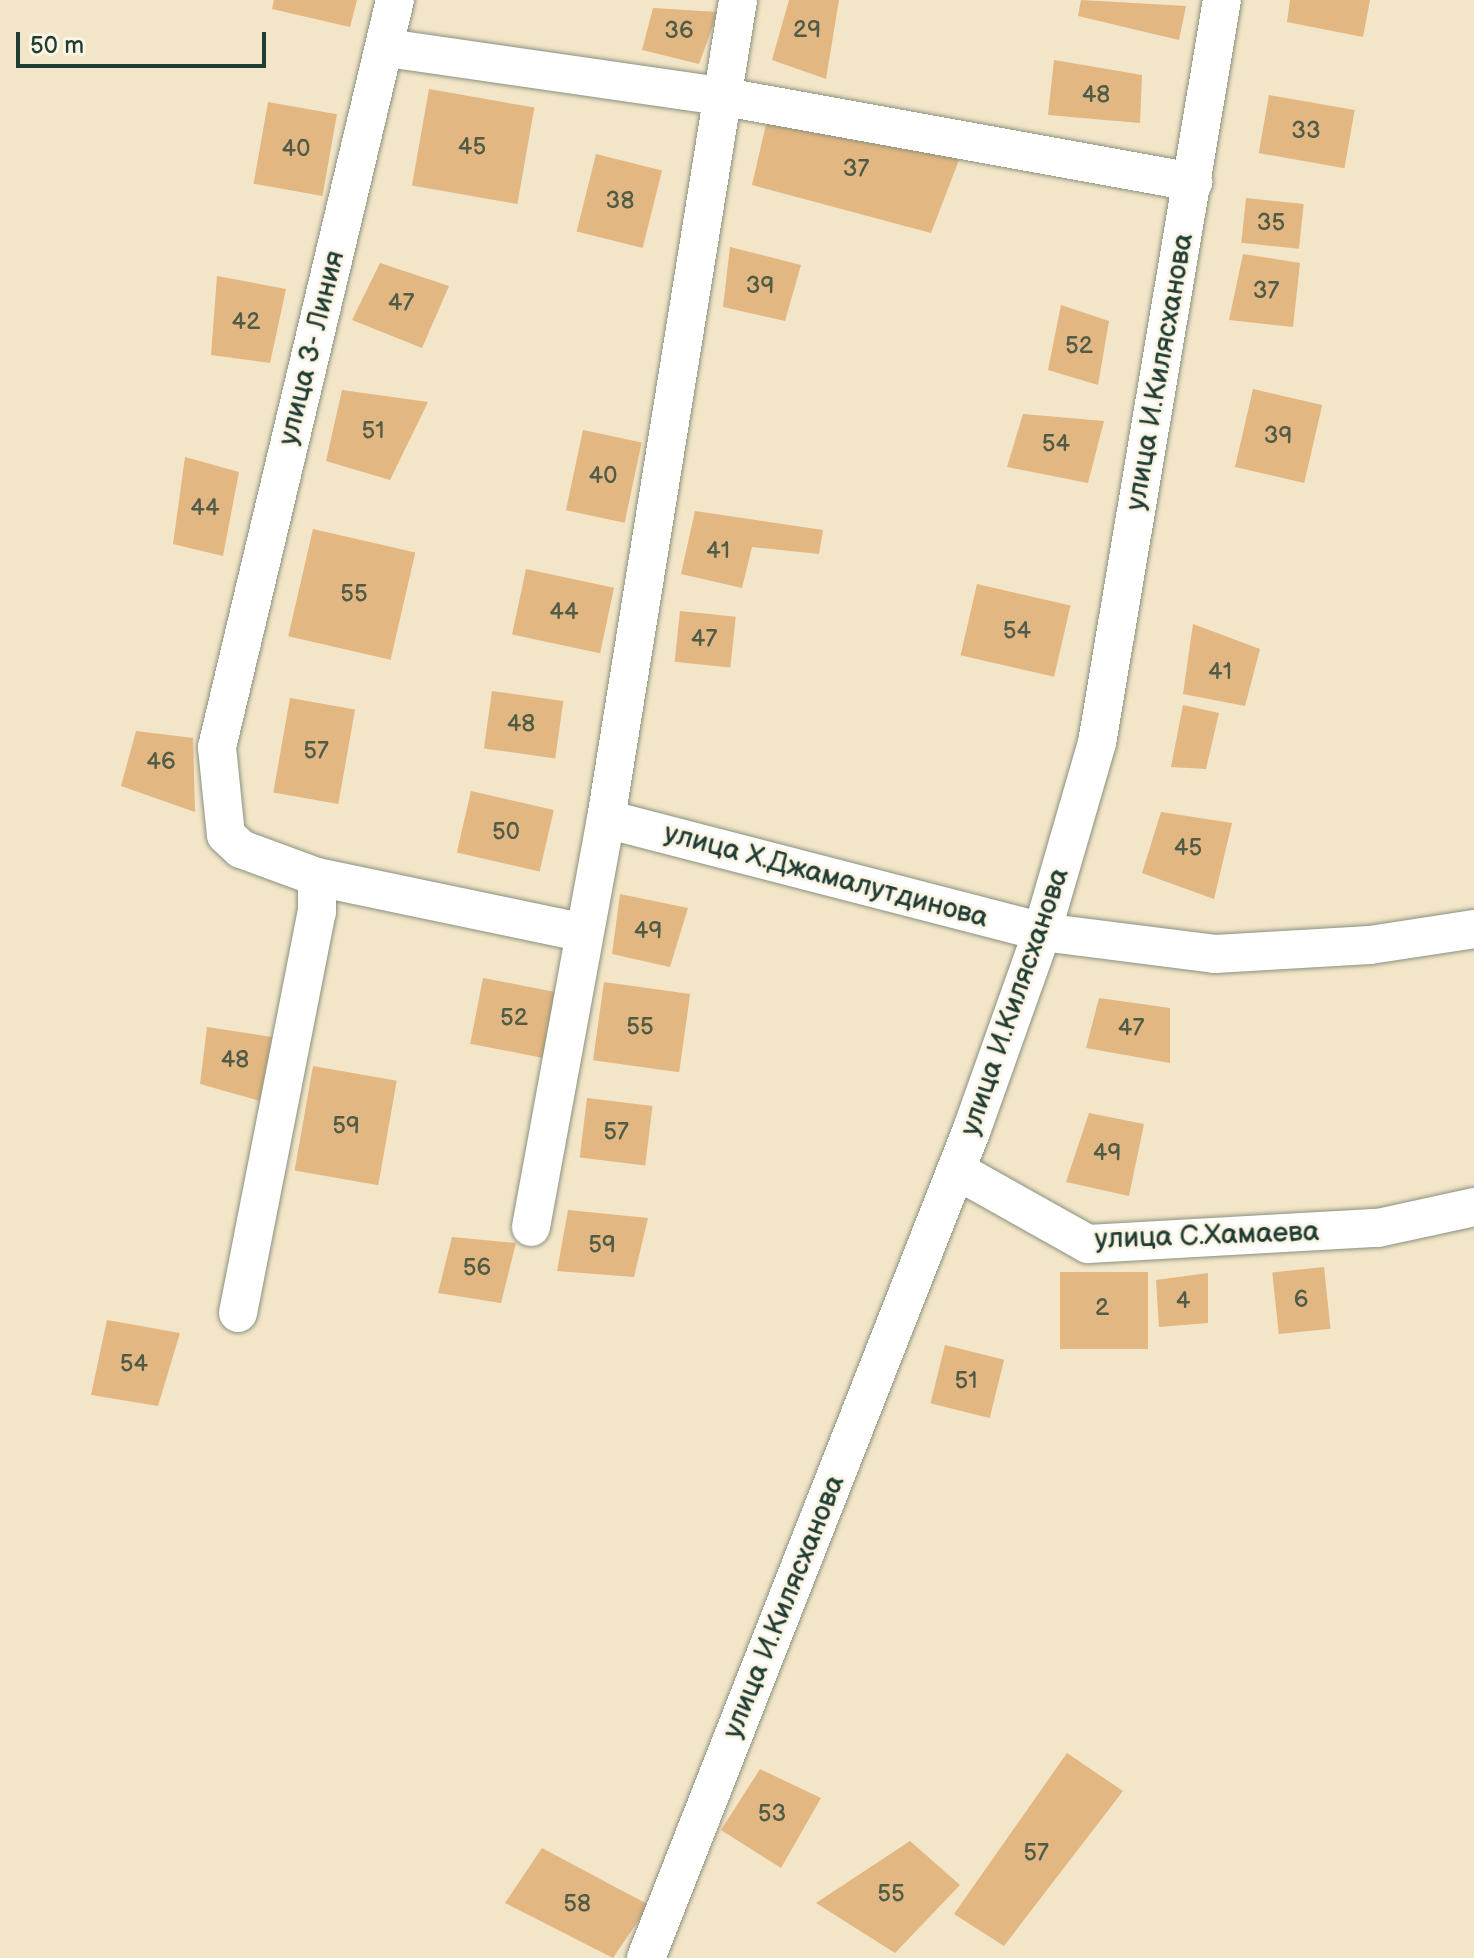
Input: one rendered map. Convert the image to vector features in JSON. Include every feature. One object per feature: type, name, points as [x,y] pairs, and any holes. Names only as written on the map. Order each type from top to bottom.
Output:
[{"type":"street","name":"улица 3- Линия","points":[[395,0],[387,48],[217,747],[226,835],[241,849],[317,877],[580,932]]},
{"type":"street","name":"улица И.Килясханова","points":[[646,1958],[956,1170],[1042,932],[1097,743],[1222,0]]},
{"type":"street","points":[[531,1227],[580,932],[606,819],[725,97],[737,7]]},
{"type":"street","points":[[387,48],[725,97],[1193,182]]},
{"type":"street","name":"улица Х.Джамалутдинова","points":[[606,819],[1042,932],[1215,954],[1370,945],[1474,929]]},
{"type":"street","points":[[238,1313],[317,912],[317,877]]},
{"type":"street","name":"улица С.Хамаева","points":[[956,1170],[1088,1244],[1378,1228],[1474,1207]]},
{"type":"building","points":[[274,0],[357,0],[350,27],[272,9]]},
{"type":"building","points":[[789,0],[839,0],[826,79],[772,60]]},
{"type":"building","points":[[1081,0],[1186,6],[1179,40],[1078,16]]},
{"type":"building","points":[[1290,0],[1370,0],[1363,37],[1287,22]]},
{"type":"building","points":[[653,8],[718,12],[699,64],[642,50]]},
{"type":"building","points":[[1054,60],[1142,75],[1140,123],[1048,115]]},
{"type":"building","points":[[429,89],[534,108],[517,204],[412,186]]},
{"type":"building","points":[[1269,95],[1355,110],[1344,168],[1259,153]]},
{"type":"building","points":[[268,102],[337,114],[323,196],[254,184]]},
{"type":"building","points":[[767,120],[962,152],[931,233],[752,185]]},
{"type":"building","points":[[596,154],[662,170],[643,248],[577,232]]},
{"type":"building","points":[[1246,198],[1304,204],[1299,249],[1241,243]]},
{"type":"building","points":[[730,247],[801,265],[785,321],[723,307]]},
{"type":"building","points":[[1243,254],[1300,263],[1293,327],[1229,320]]},
{"type":"building","points":[[380,263],[449,286],[422,348],[352,320]]},
{"type":"building","points":[[217,276],[286,289],[270,363],[211,355]]},
{"type":"building","points":[[1061,305],[1109,321],[1098,385],[1048,370]]},
{"type":"building","points":[[1253,389],[1322,405],[1304,483],[1235,467]]},
{"type":"building","points":[[342,390],[428,402],[390,480],[326,461]]},
{"type":"building","points":[[1023,414],[1104,421],[1088,483],[1007,467]]},
{"type":"building","points":[[583,430],[642,442],[625,523],[566,510]]},
{"type":"building","points":[[185,457],[239,472],[223,556],[173,544]]},
{"type":"building","points":[[695,511],[823,530],[819,554],[752,547],[742,588],[681,574]]},
{"type":"building","points":[[313,529],[415,553],[391,660],[288,636]]},
{"type":"building","points":[[526,569],[614,588],[600,653],[512,635]]},
{"type":"building","points":[[977,584],[1071,606],[1054,677],[961,655]]},
{"type":"building","points":[[680,611],[736,617],[730,668],[675,662]]},
{"type":"building","points":[[1193,624],[1260,649],[1245,706],[1183,694]]},
{"type":"building","points":[[492,691],[563,701],[555,758],[484,748]]},
{"type":"building","points":[[290,698],[355,709],[338,804],[273,793]]},
{"type":"building","points":[[1183,705],[1219,713],[1206,769],[1171,767]]},
{"type":"building","points":[[136,731],[193,738],[195,812],[121,786]]},
{"type":"building","points":[[471,791],[554,810],[540,872],[457,852]]},
{"type":"building","points":[[1161,812],[1232,823],[1214,899],[1142,873]]},
{"type":"building","points":[[620,894],[688,908],[670,967],[612,954]]},
{"type":"building","points":[[483,978],[559,993],[546,1058],[470,1044]]},
{"type":"building","points":[[604,982],[690,994],[679,1072],[593,1060]]},
{"type":"building","points":[[1099,998],[1170,1008],[1170,1063],[1086,1048]]},
{"type":"building","points":[[207,1027],[272,1037],[260,1101],[200,1084]]},
{"type":"building","points":[[313,1066],[397,1081],[378,1185],[295,1170]]},
{"type":"building","points":[[587,1098],[653,1106],[645,1166],[580,1158]]},
{"type":"building","points":[[1089,1113],[1144,1124],[1129,1196],[1066,1182]]},
{"type":"building","points":[[568,1210],[648,1218],[634,1277],[557,1271]]},
{"type":"building","points":[[452,1237],[516,1243],[501,1303],[438,1293]]},
{"type":"building","points":[[1324,1267],[1330,1329],[1279,1334],[1272,1272]]},
{"type":"building","points":[[1060,1272],[1148,1272],[1148,1349],[1060,1349]]},
{"type":"building","points":[[1208,1273],[1208,1323],[1159,1327],[1156,1280]]},
{"type":"building","points":[[107,1320],[180,1333],[158,1406],[91,1395]]},
{"type":"building","points":[[945,1345],[1004,1360],[990,1418],[930,1403]]},
{"type":"building","points":[[1067,1753],[1123,1791],[1004,1946],[954,1914]]},
{"type":"building","points":[[760,1769],[821,1798],[781,1868],[721,1830]]},
{"type":"building","points":[[910,1841],[960,1885],[895,1953],[816,1903]]},
{"type":"building","points":[[542,1848],[649,1905],[613,1958],[505,1903]]}]
